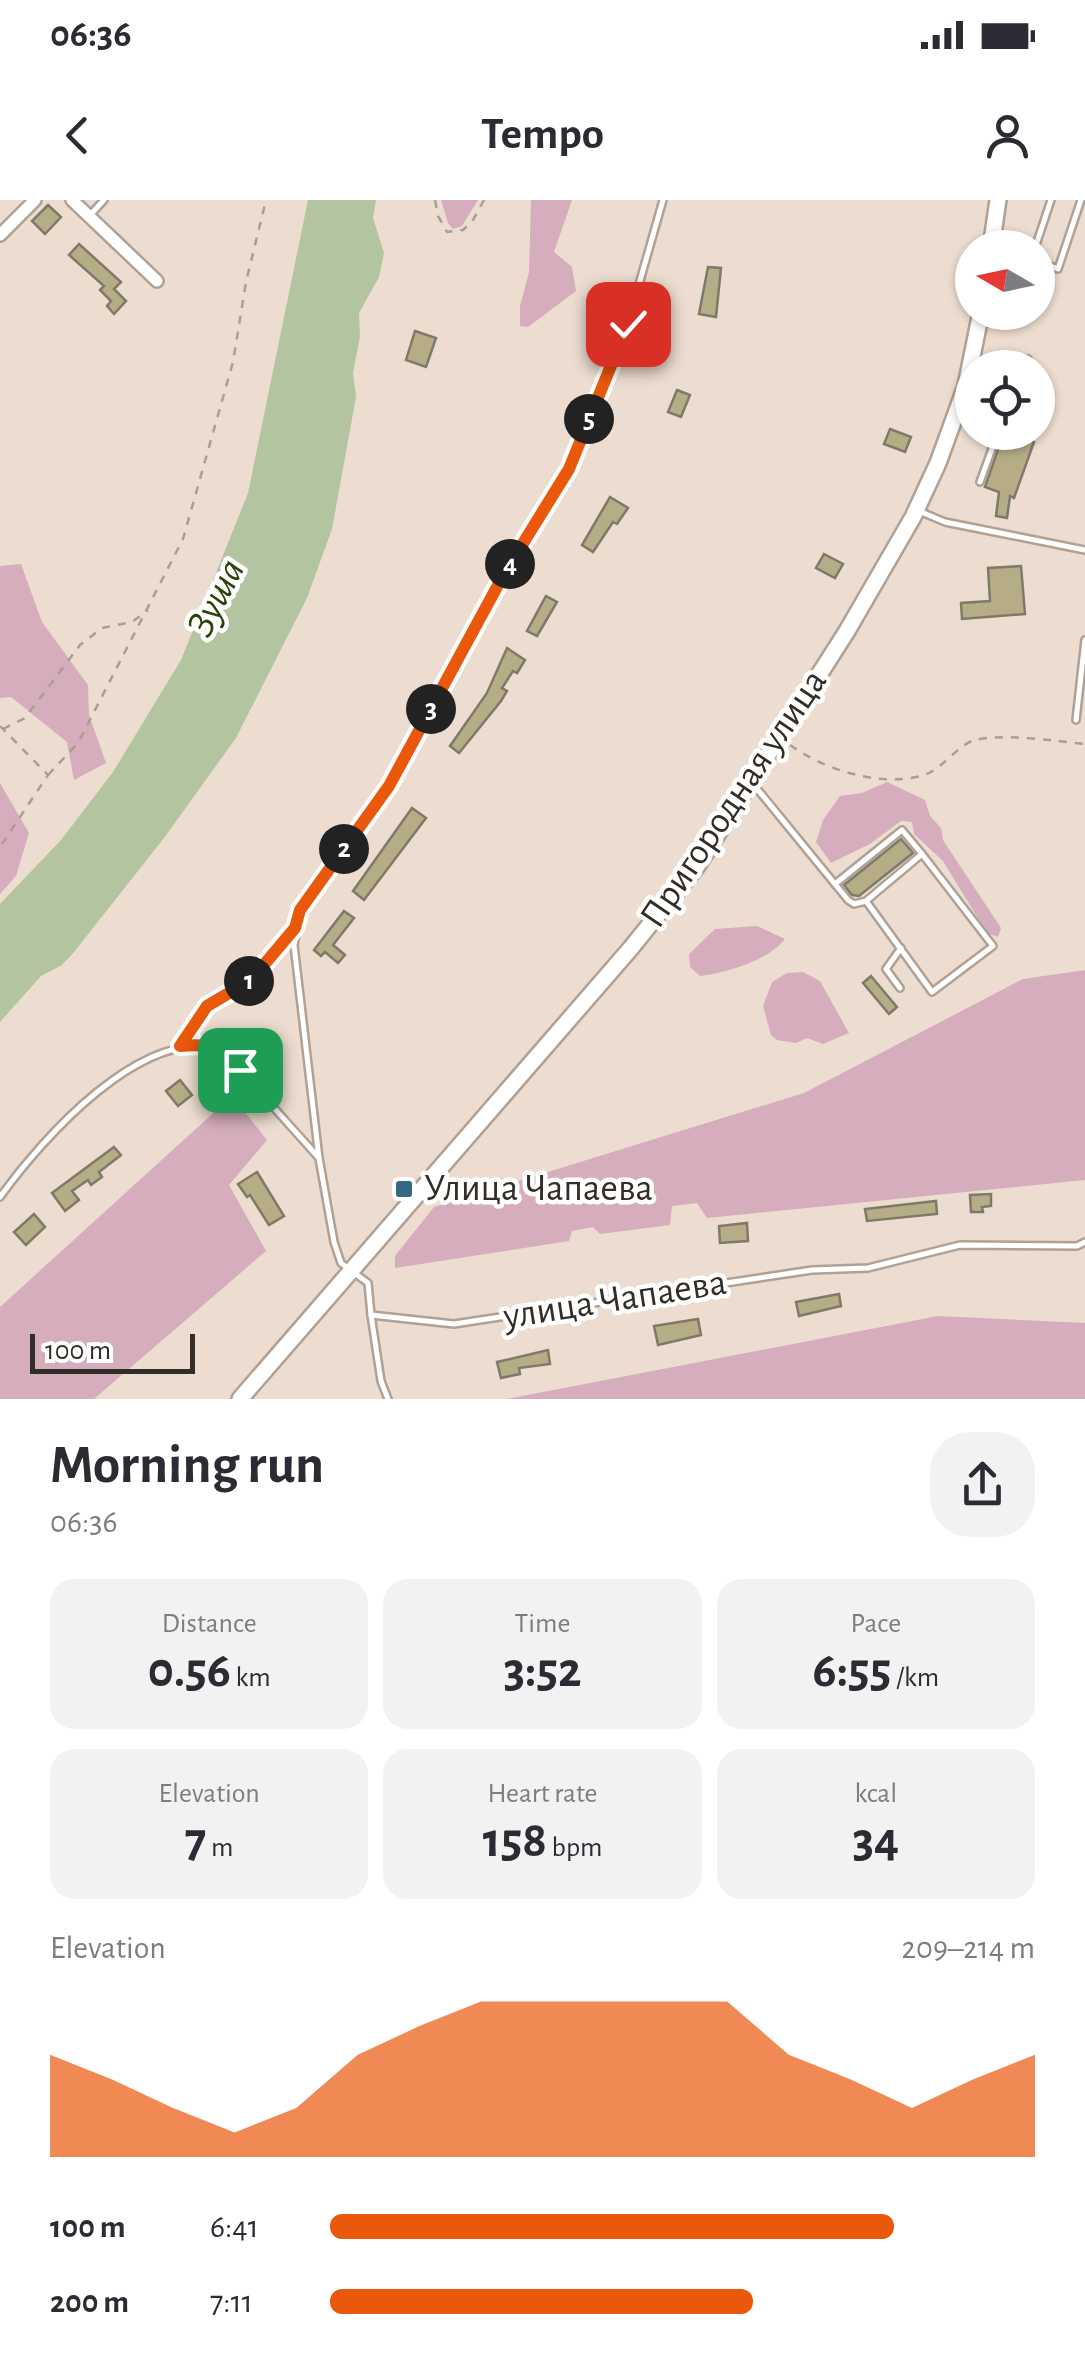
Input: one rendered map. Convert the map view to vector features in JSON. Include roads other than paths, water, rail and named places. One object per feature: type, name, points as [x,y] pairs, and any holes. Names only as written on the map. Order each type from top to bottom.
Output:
[{"type":"street","points":[[0,236],[35,200]]},
{"type":"street","points":[[72,200],[157,281]]},
{"type":"street","points":[[994,230],[998,200]]},
{"type":"street","name":"Пригородная улица","points":[[350,1272],[631,948],[697,866],[847,631],[916,510],[955,429]]},
{"type":"street","points":[[240,1399],[350,1272]]},
{"type":"lane","points":[[89,216],[104,200]]},
{"type":"lane","points":[[388,1399],[381,1381],[368,1283],[341,1263],[334,1242],[319,1158],[295,928],[300,910],[389,786],[504,574],[569,469],[628,324],[664,200]]},
{"type":"lane","points":[[1041,230],[1051,200]]},
{"type":"lane","points":[[1055,268],[1058,269],[1081,200]]},
{"type":"lane","points":[[980,482],[992,450]]},
{"type":"lane","points":[[916,510],[945,522],[1085,550]]},
{"type":"lane","points":[[1076,720],[1085,640]]},
{"type":"lane","points":[[752,782],[854,904],[866,901],[922,854]]},
{"type":"lane","points":[[835,885],[902,830],[993,946],[932,992],[866,901]]},
{"type":"lane","points":[[900,948],[886,970],[900,988]]},
{"type":"lane","points":[[0,1197],[94,1092],[180,1046],[203,1044],[222,1050],[319,1158]]},
{"type":"lane","name":"улица Чапаева","points":[[372,1315],[454,1324],[812,1270],[868,1268],[960,1245],[1076,1246],[1085,1242]]},
{"type":"lane","name":"улица Чапаева","points":[[1076,1246],[1085,1251]]},
{"type":"water","name":"Зуша","points":[[308,200],[376,200],[373,218],[384,253],[379,277],[359,313],[360,337],[353,373],[356,397],[332,529],[307,598],[236,738],[164,838],[74,952],[62,965],[41,976],[0,1022],[0,904],[61,840],[113,772],[181,660],[248,493]]},
{"type":"place","name":"Улица Чапаева","points":[[404,1189]]}]
